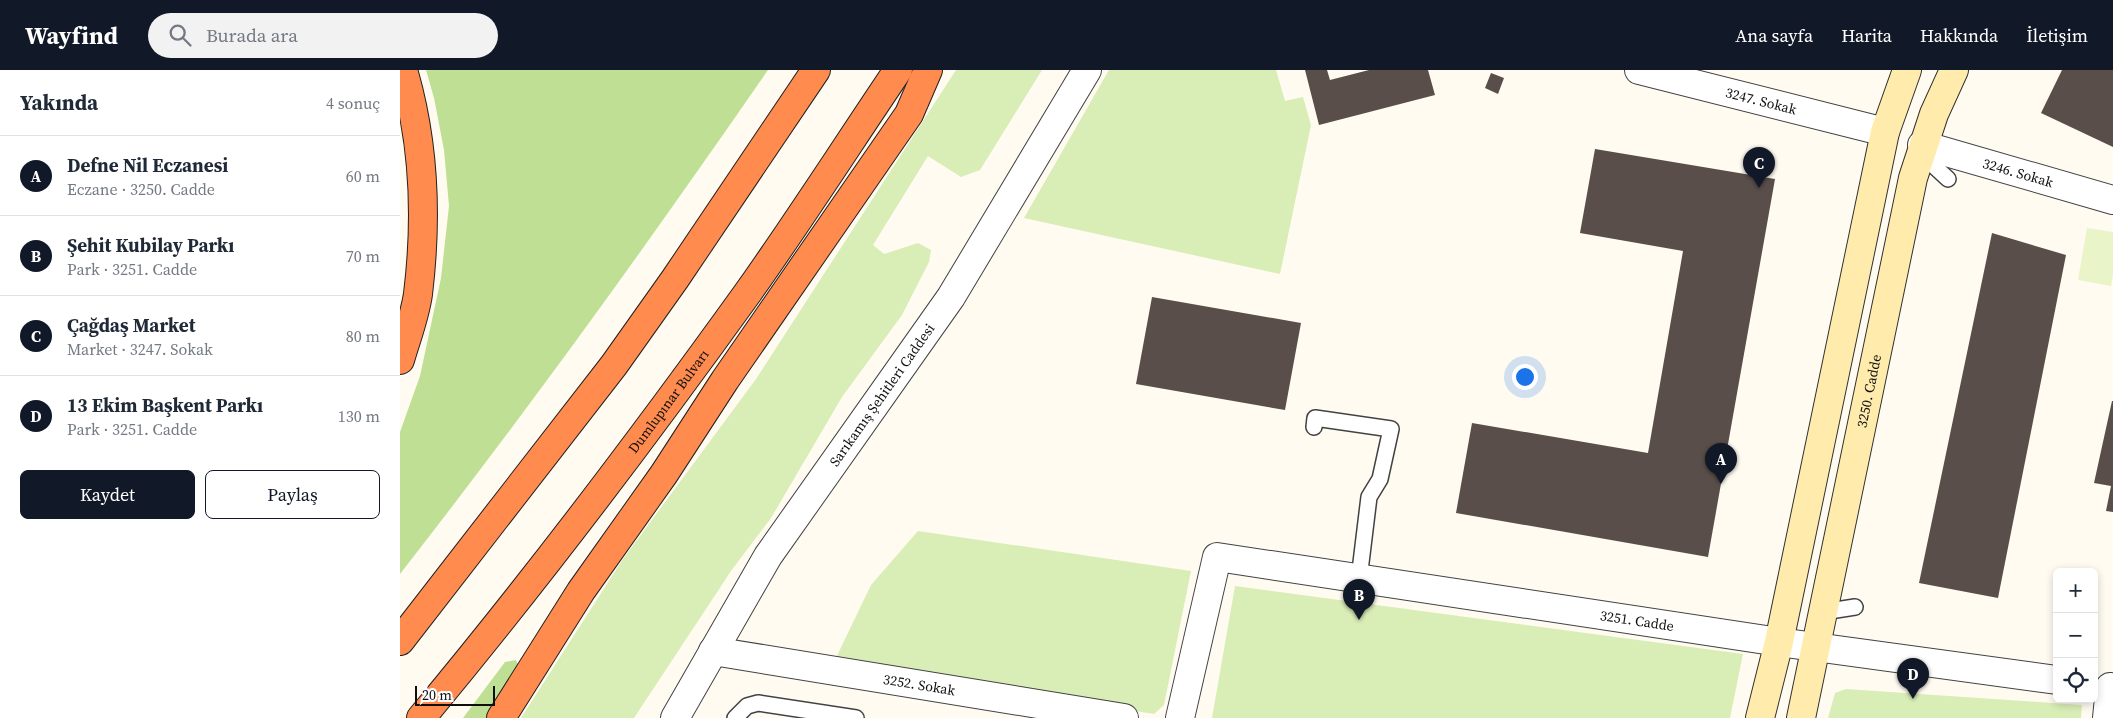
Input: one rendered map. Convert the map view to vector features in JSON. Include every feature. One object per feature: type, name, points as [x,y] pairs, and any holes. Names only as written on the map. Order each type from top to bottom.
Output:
[{"type":"highway","points":[[400,360],[418,295],[422,224],[420,164],[413,102],[403,70]]},
{"type":"highway","points":[[400,641],[614,365],[675,279],[816,70]]},
{"type":"highway","name":"Dumlupınar Bulvarı","points":[[421,718],[561,543],[657,417],[750,290],[898,70]]},
{"type":"highway","points":[[501,718],[581,591],[664,474],[725,380],[909,114],[928,70]]},
{"type":"street","name":"Sarıkamış Şehitleri Caddesi","points":[[675,718],[768,556],[950,297],[1087,70]]},
{"type":"street","name":"3247. Sokak","points":[[1639,70],[1885,132]]},
{"type":"street","points":[[1760,718],[1778,642],[1885,132],[1907,70]]},
{"type":"street","name":"3250. Cadde","points":[[1801,718],[1906,210],[1921,149],[1954,70]]},
{"type":"street","name":"3246. Sokak","points":[[1921,149],[2113,200]]},
{"type":"street","name":"3251. Cadde","points":[[1180,718],[1217,557],[1778,642],[2053,679]]},
{"type":"street","name":"3252. Sokak","points":[[713,651],[1085,715],[1124,718]]},
{"type":"street","points":[[2106,687],[2107,718]]},
{"type":"lane","points":[[1921,149],[1948,179]]},
{"type":"lane","points":[[1314,427],[1315,418],[1391,429],[1380,479],[1369,497],[1359,579]]},
{"type":"lane","points":[[1823,612],[1855,607]]},
{"type":"lane","points":[[735,718],[747,706],[758,703],[856,718]]},
{"type":"green space","points":[[426,70],[768,70],[588,325],[400,574],[400,432],[420,376],[441,278],[449,206],[444,150],[434,98]]},
{"type":"green space","points":[[956,70],[1042,70],[980,170],[961,177],[928,156],[873,245],[884,254],[918,243],[931,250],[929,262],[902,315],[842,397],[771,518],[731,571],[634,718],[521,718],[623,559],[756,379]]},
{"type":"green space","points":[[1109,70],[1276,70],[1285,101],[1303,97],[1311,125],[1280,274],[1024,218]]},
{"type":"green space","points":[[2087,228],[2113,232],[2113,274],[2111,286],[2078,280]]},
{"type":"green space","points":[[918,531],[1191,571],[1164,705],[1154,714],[834,662],[871,585]]},
{"type":"green space","points":[[1235,586],[1743,654],[1730,718],[1212,718]]},
{"type":"green space","points":[[516,660],[520,669],[488,718],[463,718],[505,662]]},
{"type":"green space","points":[[1846,689],[2082,705],[2081,718],[1828,718],[1835,693]]},
{"type":"building","points":[[1305,70],[1327,70],[1330,80],[1369,70],[1428,70],[1435,95],[1319,125]]},
{"type":"building","points":[[2062,70],[2113,70],[2113,147],[2041,113]]},
{"type":"building","points":[[1491,73],[1504,78],[1498,94],[1485,88]]},
{"type":"building","points":[[1595,149],[1775,179],[1708,557],[1456,513],[1472,423],[1648,453],[1683,251],[1580,233]]},
{"type":"building","points":[[1992,233],[2066,255],[1998,598],[1919,583]]},
{"type":"building","points":[[1152,297],[1301,323],[1285,410],[1136,384]]},
{"type":"building","points":[[2112,401],[2113,512],[2106,511],[2111,486],[2094,483]]},
{"type":"place","name":"Çağdaş Market","points":[[1759,188]]},
{"type":"place","name":"Defne Nil Eczanesi","points":[[1721,484]]},
{"type":"place","name":"Şehit Kubilay Parkı","points":[[1359,620]]},
{"type":"place","name":"13 Ekim Başkent Parkı","points":[[1913,699]]}]
